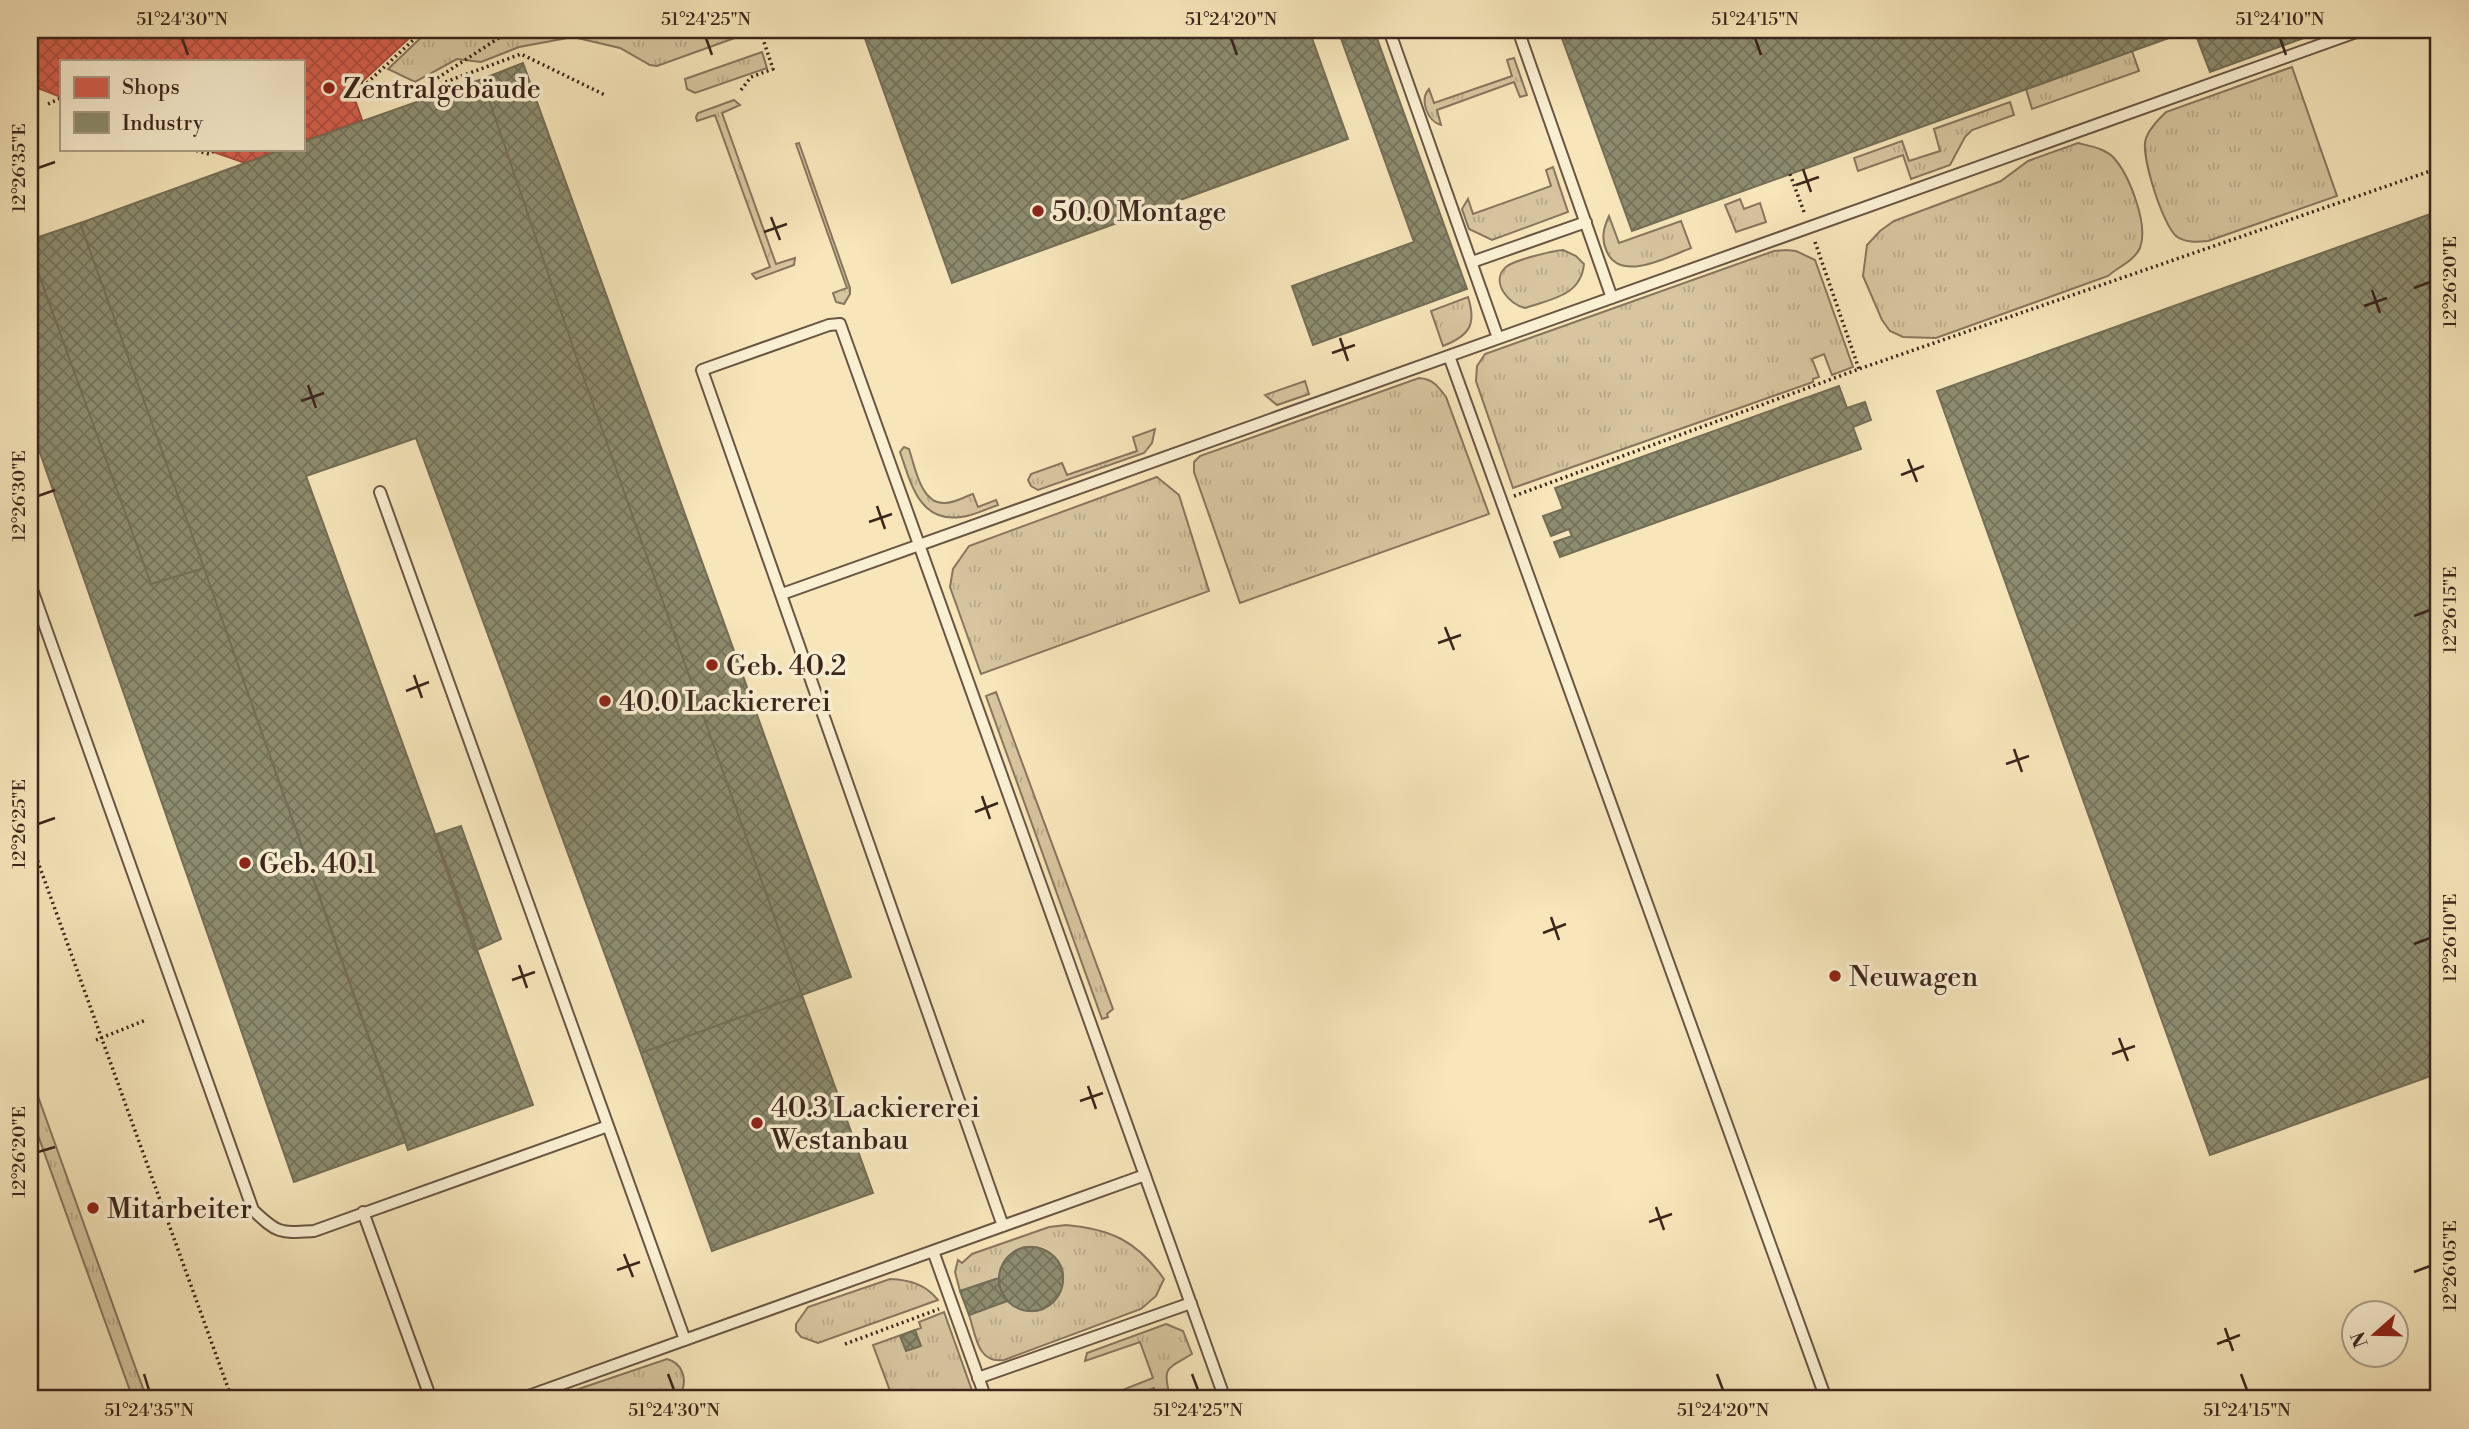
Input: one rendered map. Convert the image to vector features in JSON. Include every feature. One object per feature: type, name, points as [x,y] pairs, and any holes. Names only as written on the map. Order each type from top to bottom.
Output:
[{"type":"lane","points":[[1389,30],[1498,338]]},
{"type":"lane","points":[[1518,30],[1612,298]]},
{"type":"lane","points":[[782,594],[2362,30]]},
{"type":"lane","points":[[1472,262],[1586,222]]},
{"type":"lane","points":[[1003,1226],[702,370],[829,325],[841,324],[1225,1399]]},
{"type":"lane","points":[[1449,356],[1826,1399]]},
{"type":"lane","points":[[380,492],[685,1340]]},
{"type":"lane","points":[[30,584],[253,1210],[270,1226],[283,1233],[314,1231],[608,1126]]},
{"type":"lane","points":[[520,1399],[1145,1175]]},
{"type":"lane","points":[[363,1213],[431,1399]]},
{"type":"lane","points":[[933,1251],[986,1399]]},
{"type":"lane","points":[[978,1378],[1191,1303]]},
{"type":"path","points":[[367,83],[424,30]]},
{"type":"path","points":[[413,94],[511,30]]},
{"type":"path","points":[[741,90],[751,77],[773,69],[760,30]]},
{"type":"path","points":[[361,82],[413,94],[521,54],[605,95]]},
{"type":"path","points":[[413,94],[417,101]]},
{"type":"path","points":[[48,104],[60,98]]},
{"type":"path","points":[[195,150],[209,154],[213,152]]},
{"type":"path","points":[[1501,501],[1859,369],[2439,168]]},
{"type":"path","points":[[1790,174],[1859,369]]},
{"type":"path","points":[[30,840],[232,1399]]},
{"type":"path","points":[[96,1040],[146,1020]]},
{"type":"path","points":[[845,1344],[952,1305]]},
{"type":"green space","points":[[429,30],[757,30],[657,66],[650,65],[620,48],[573,37],[519,47],[481,62],[457,59],[415,82],[388,69]]},
{"type":"green space","points":[[2132,51],[2139,71],[2032,109],[2026,89]]},
{"type":"green space","points":[[762,52],[767,68],[695,93],[687,89],[685,79]]},
{"type":"green space","points":[[1514,58],[1527,95],[1520,97],[1514,82],[1437,110],[1441,125],[1432,120],[1425,104],[1429,89],[1434,103],[1512,76],[1507,60]]},
{"type":"green space","points":[[2292,67],[2337,196],[2208,241],[2187,241],[2176,236],[2165,218],[2149,174],[2145,147],[2152,127],[2166,112]]},
{"type":"green space","points":[[734,100],[740,105],[722,113],[776,264],[795,258],[794,265],[756,279],[752,274],[770,267],[715,115],[697,121],[696,117],[698,113]]},
{"type":"green space","points":[[2010,102],[2014,115],[1972,130],[1965,137],[1950,165],[1911,179],[1903,155],[1858,171],[1854,158],[1902,141],[1909,161],[1940,151],[1934,129]]},
{"type":"green space","points":[[799,143],[850,288],[850,294],[844,304],[836,302],[833,293],[847,288],[796,144]]},
{"type":"green space","points":[[2078,143],[2113,157],[2131,187],[2142,226],[2140,248],[2134,257],[2108,276],[1936,338],[1903,337],[1890,331],[1882,320],[1863,276],[1867,245],[1880,231],[1894,221],[2001,181],[2028,161]]},
{"type":"green space","points":[[1553,167],[1568,212],[1492,240],[1469,229],[1462,209],[1468,199],[1473,214],[1551,186],[1546,170]]},
{"type":"green space","points":[[1740,199],[1744,209],[1760,203],[1766,222],[1736,232],[1725,205]]},
{"type":"green space","points":[[1609,216],[1619,243],[1681,221],[1691,248],[1646,265],[1623,266],[1614,261],[1605,247],[1605,225]]},
{"type":"green space","points":[[1563,250],[1576,256],[1584,264],[1582,275],[1571,290],[1554,299],[1525,308],[1508,298],[1500,279],[1506,267],[1525,259]]},
{"type":"green space","points":[[1774,251],[1796,251],[1815,260],[1853,367],[1832,375],[1824,354],[1812,359],[1819,377],[1813,379],[1813,382],[1513,488],[1476,381],[1477,366],[1485,354]]},
{"type":"green space","points":[[1468,297],[1472,315],[1469,328],[1459,338],[1443,346],[1431,311]]},
{"type":"green space","points":[[1419,378],[1435,384],[1446,397],[1489,514],[1240,603],[1194,472],[1194,462],[1200,456]]},
{"type":"green space","points":[[1305,381],[1309,394],[1277,405],[1265,395]]},
{"type":"green space","points":[[1155,429],[1152,443],[1144,453],[1038,490],[1031,486],[1028,480],[1031,474],[1062,463],[1067,475],[1137,451],[1133,437]]},
{"type":"green space","points":[[904,447],[909,449],[920,484],[930,498],[948,503],[973,494],[978,507],[996,500],[998,505],[961,517],[935,514],[926,507],[913,488],[900,452]]},
{"type":"green space","points":[[1157,477],[1179,495],[1209,591],[981,674],[950,587],[953,569],[969,546]]},
{"type":"green space","points":[[996,692],[1113,1009],[1107,1014],[1108,1017],[1102,1019],[986,696]]},
{"type":"green space","points":[[30,1074],[147,1399],[133,1399],[30,1113]]},
{"type":"green space","points":[[1066,1225],[1110,1234],[1133,1246],[1164,1279],[1156,1296],[1141,1309],[1004,1360],[988,1357],[979,1346],[969,1315],[1007,1301],[1024,1310],[1043,1309],[1058,1295],[1063,1274],[1059,1262],[1050,1253],[1026,1247],[1014,1252],[1004,1262],[999,1278],[960,1291],[955,1272],[958,1260],[962,1263],[972,1254],[1049,1227]]},
{"type":"green space","points":[[890,1279],[917,1284],[938,1300],[818,1343],[801,1337],[796,1331],[796,1324],[808,1307]]},
{"type":"green space","points":[[944,1312],[975,1399],[893,1399],[873,1345],[921,1328],[919,1322]]},
{"type":"green space","points":[[1166,1324],[1183,1331],[1192,1354],[1168,1371],[1170,1399],[1158,1399],[1154,1388],[1122,1399],[1100,1399],[1153,1378],[1140,1342],[1085,1361],[1087,1353]]},
{"type":"green space","points":[[667,1359],[680,1367],[684,1381],[682,1391],[659,1399],[549,1399]]},
{"type":"building: Shops","name":"Zentralgebäude","points":[[30,30],[62,30],[80,35],[77,30],[418,30],[352,91],[362,120],[304,142],[304,60],[60,60],[60,97],[30,85]]},
{"type":"building: Shops","name":"Zentralgebäude","points":[[208,150],[281,150],[245,163]]},
{"type":"building: Industry","name":"50.0 Montage","points":[[862,30],[1309,30],[1348,139],[952,283]]},
{"type":"building: Industry","points":[[1338,30],[1374,30],[1467,289],[1313,345],[1292,286],[1414,242]]},
{"type":"building: Industry","points":[[1559,30],[2191,30],[1632,231]]},
{"type":"building: Industry","points":[[2194,30],[2326,30],[2210,72]]},
{"type":"building: Industry","name":"Geb. 40.2","points":[[523,63],[851,977],[802,995],[575,353],[482,79]]},
{"type":"building: Industry","name":"40.0 Lackiererei","points":[[482,79],[575,353],[802,995],[641,1053],[416,438],[306,476],[533,1105],[408,1150],[80,223],[281,150],[304,150],[304,142]]},
{"type":"building: Industry","points":[[2439,211],[2439,1073],[2210,1155],[1937,391]]},
{"type":"building: Industry","points":[[80,223],[204,568],[151,584],[30,250],[30,240]]},
{"type":"building: Industry","name":"Geb. 40.1","points":[[30,250],[151,584],[204,568],[406,1142],[294,1182],[30,424]]},
{"type":"building: Industry","points":[[1839,386],[1847,408],[1865,402],[1871,420],[1853,427],[1861,449],[1560,557],[1554,542],[1572,536],[1569,529],[1551,536],[1543,516],[1563,509],[1555,488]]},
{"type":"building: Industry","points":[[461,826],[501,939],[475,951],[434,835]]},
{"type":"building: Industry","name":"40.3 Lackiererei Westanbau","points":[[802,995],[873,1193],[712,1251],[641,1053]]},
{"type":"building: Industry","points":[[1025,1247],[1037,1247],[1054,1256],[1061,1267],[1061,1291],[1054,1302],[1037,1311],[1025,1311],[1013,1306],[1004,1297],[999,1285],[999,1273],[1004,1261],[1013,1252]]},
{"type":"building: Industry","points":[[999,1278],[999,1286],[1007,1301],[969,1315],[960,1291]]},
{"type":"building: Industry","points":[[915,1330],[921,1346],[906,1351],[900,1336]]},
{"type":"place","name":"Zentralgebäude","points":[[329,88]]},
{"type":"place","name":"50.0 Montage","points":[[1038,211]]},
{"type":"place","name":"Geb. 40.2","points":[[712,665]]},
{"type":"place","name":"40.0 Lackiererei","points":[[605,701]]},
{"type":"place","name":"Geb. 40.1","points":[[245,863]]},
{"type":"place","name":"Neuwagen","points":[[1835,976]]},
{"type":"place","name":"40.3 Lackiererei Westanbau","points":[[757,1123]]},
{"type":"place","name":"Mitarbeiter","points":[[93,1208]]}]
